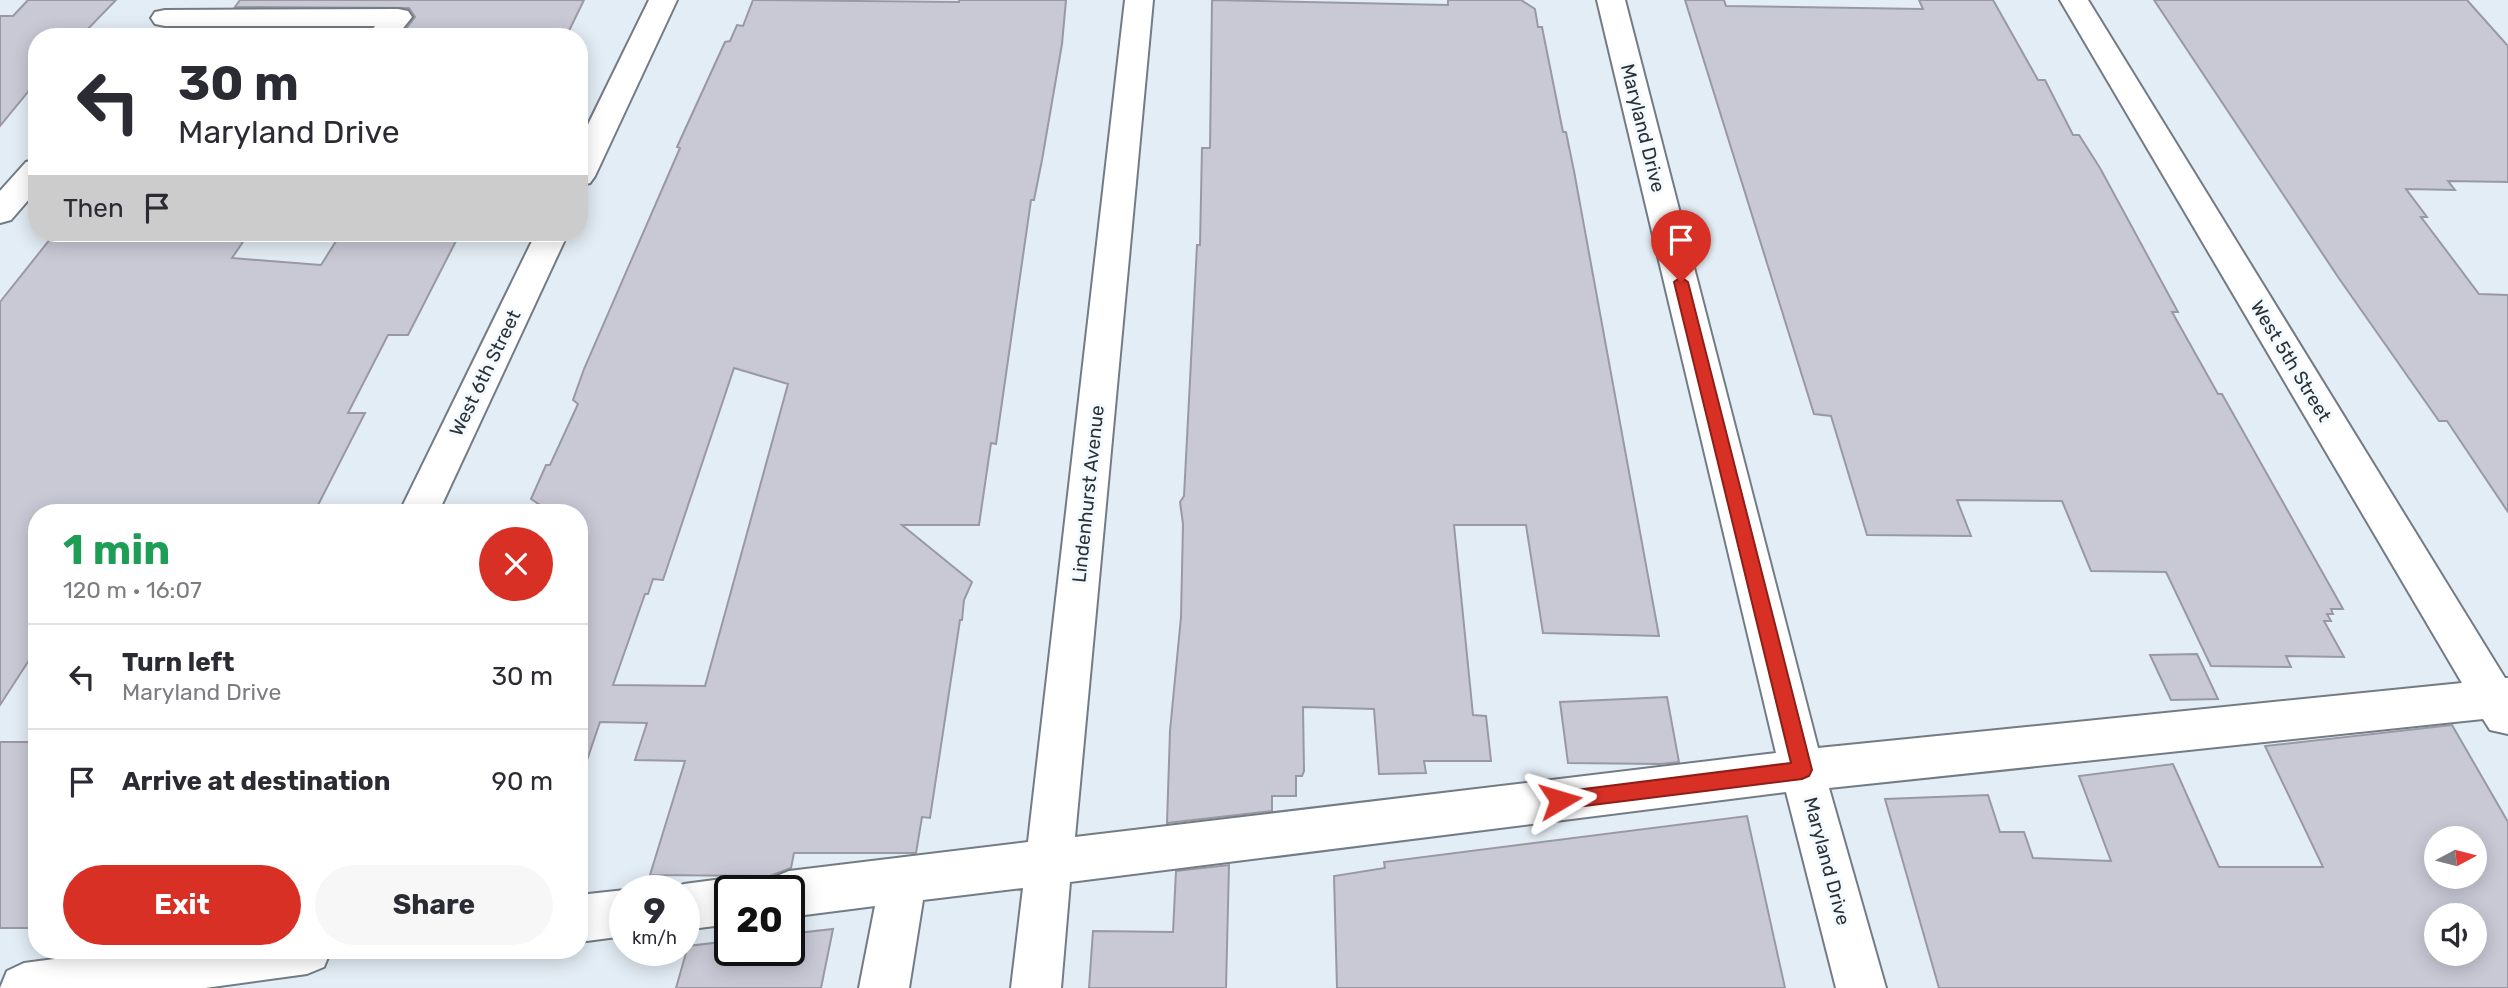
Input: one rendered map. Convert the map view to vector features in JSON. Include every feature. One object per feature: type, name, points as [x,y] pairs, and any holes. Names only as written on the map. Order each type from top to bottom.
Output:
[{"type":"street","points":[[588,157],[663,0]]},
{"type":"street","name":"Lindenhurst Avenue","points":[[1037,988],[1139,0]]},
{"type":"street","name":"Maryland Drive","points":[[1611,0],[1802,770],[1861,988]]},
{"type":"street","name":"West 5th Street","points":[[2074,0],[2503,705]]},
{"type":"street","points":[[164,18],[398,17],[389,28]]},
{"type":"street","points":[[0,212],[28,179]]},
{"type":"street","name":"West 6th Street","points":[[422,504],[548,242]]},
{"type":"street","points":[[805,892],[1802,770],[2503,705]]},
{"type":"street","points":[[884,988],[903,881]]},
{"type":"street","points":[[588,918],[609,916]]},
{"type":"street","points":[[24,988],[251,959]]},
{"type":"building","points":[[28,0],[116,0],[89,28],[28,28],[28,92],[0,126],[0,16],[13,16]]},
{"type":"building","points":[[240,0],[584,0],[570,28],[407,28],[415,17],[409,8],[235,7]]},
{"type":"building","points":[[753,0],[1066,0],[1062,44],[1042,160],[1034,200],[1031,200],[996,444],[991,443],[979,525],[902,525],[972,582],[964,600],[960,620],[930,818],[922,817],[916,853],[794,853],[791,868],[773,875],[650,875],[685,761],[635,760],[647,723],[600,722],[588,757],[588,504],[538,504],[531,499],[578,404],[573,400],[584,369],[680,148],[677,147],[725,42],[730,41],[737,25],[743,26]],"holes":[[[734,368],[788,384],[705,686],[613,685],[645,594],[648,594],[653,579],[663,580]]]},
{"type":"building","points":[[1212,0],[1448,5],[1448,0],[1521,0],[1535,9],[1538,27],[1542,27],[1563,132],[1566,132],[1574,171],[1659,636],[1543,633],[1526,525],[1454,525],[1473,715],[1486,716],[1491,761],[1424,761],[1426,773],[1379,774],[1374,709],[1303,707],[1304,771],[1302,776],[1296,776],[1296,796],[1272,796],[1272,811],[1167,823],[1170,731],[1181,617],[1183,524],[1180,502],[1184,496],[1197,245],[1200,245],[1202,148],[1210,148]]},
{"type":"building","points":[[1685,0],[1724,0],[1726,6],[1923,9],[1919,0],[1993,0],[2038,80],[2045,80],[2073,135],[2079,135],[2100,168],[2178,312],[2172,312],[2218,394],[2222,394],[2343,609],[2331,609],[2333,614],[2327,614],[2331,621],[2324,621],[2344,657],[2286,656],[2291,667],[2211,666],[2166,572],[2091,571],[2062,501],[1957,500],[1971,536],[1867,535],[1831,416],[1814,414]]},
{"type":"building","points":[[2154,0],[2467,0],[2508,46],[2508,182],[2448,181],[2455,190],[2406,189],[2427,217],[2421,217],[2479,294],[2508,295],[2508,512],[2447,421],[2439,421],[2338,277]]},
{"type":"building","points":[[48,242],[243,242],[232,258],[321,265],[335,242],[455,242],[408,335],[388,335],[348,413],[365,413],[319,504],[28,504],[28,662],[0,705],[0,302]]},
{"type":"building","points":[[2197,654],[2218,699],[2171,700],[2150,655]]},
{"type":"building","points":[[1667,697],[1679,762],[1568,763],[1560,702]]},
{"type":"building","points":[[2452,725],[2508,822],[2508,988],[1939,988],[1885,799],[1988,795],[2000,832],[2024,832],[2033,858],[2111,861],[2079,776],[2173,764],[2219,867],[2323,867],[2265,746]]},
{"type":"building","points":[[0,742],[28,742],[28,928],[0,928]]},
{"type":"building","points":[[1747,816],[1785,988],[1337,988],[1334,876],[1385,868],[1384,862]]},
{"type":"building","points":[[1229,865],[1226,988],[1089,988],[1093,931],[1173,932],[1176,871]]},
{"type":"building","points":[[833,929],[821,988],[676,988],[682,966],[700,966],[700,945],[714,943],[714,966],[805,966],[805,932]]},
{"type":"route","points":[[1560,800],[1802,770],[1681,282]]}]
